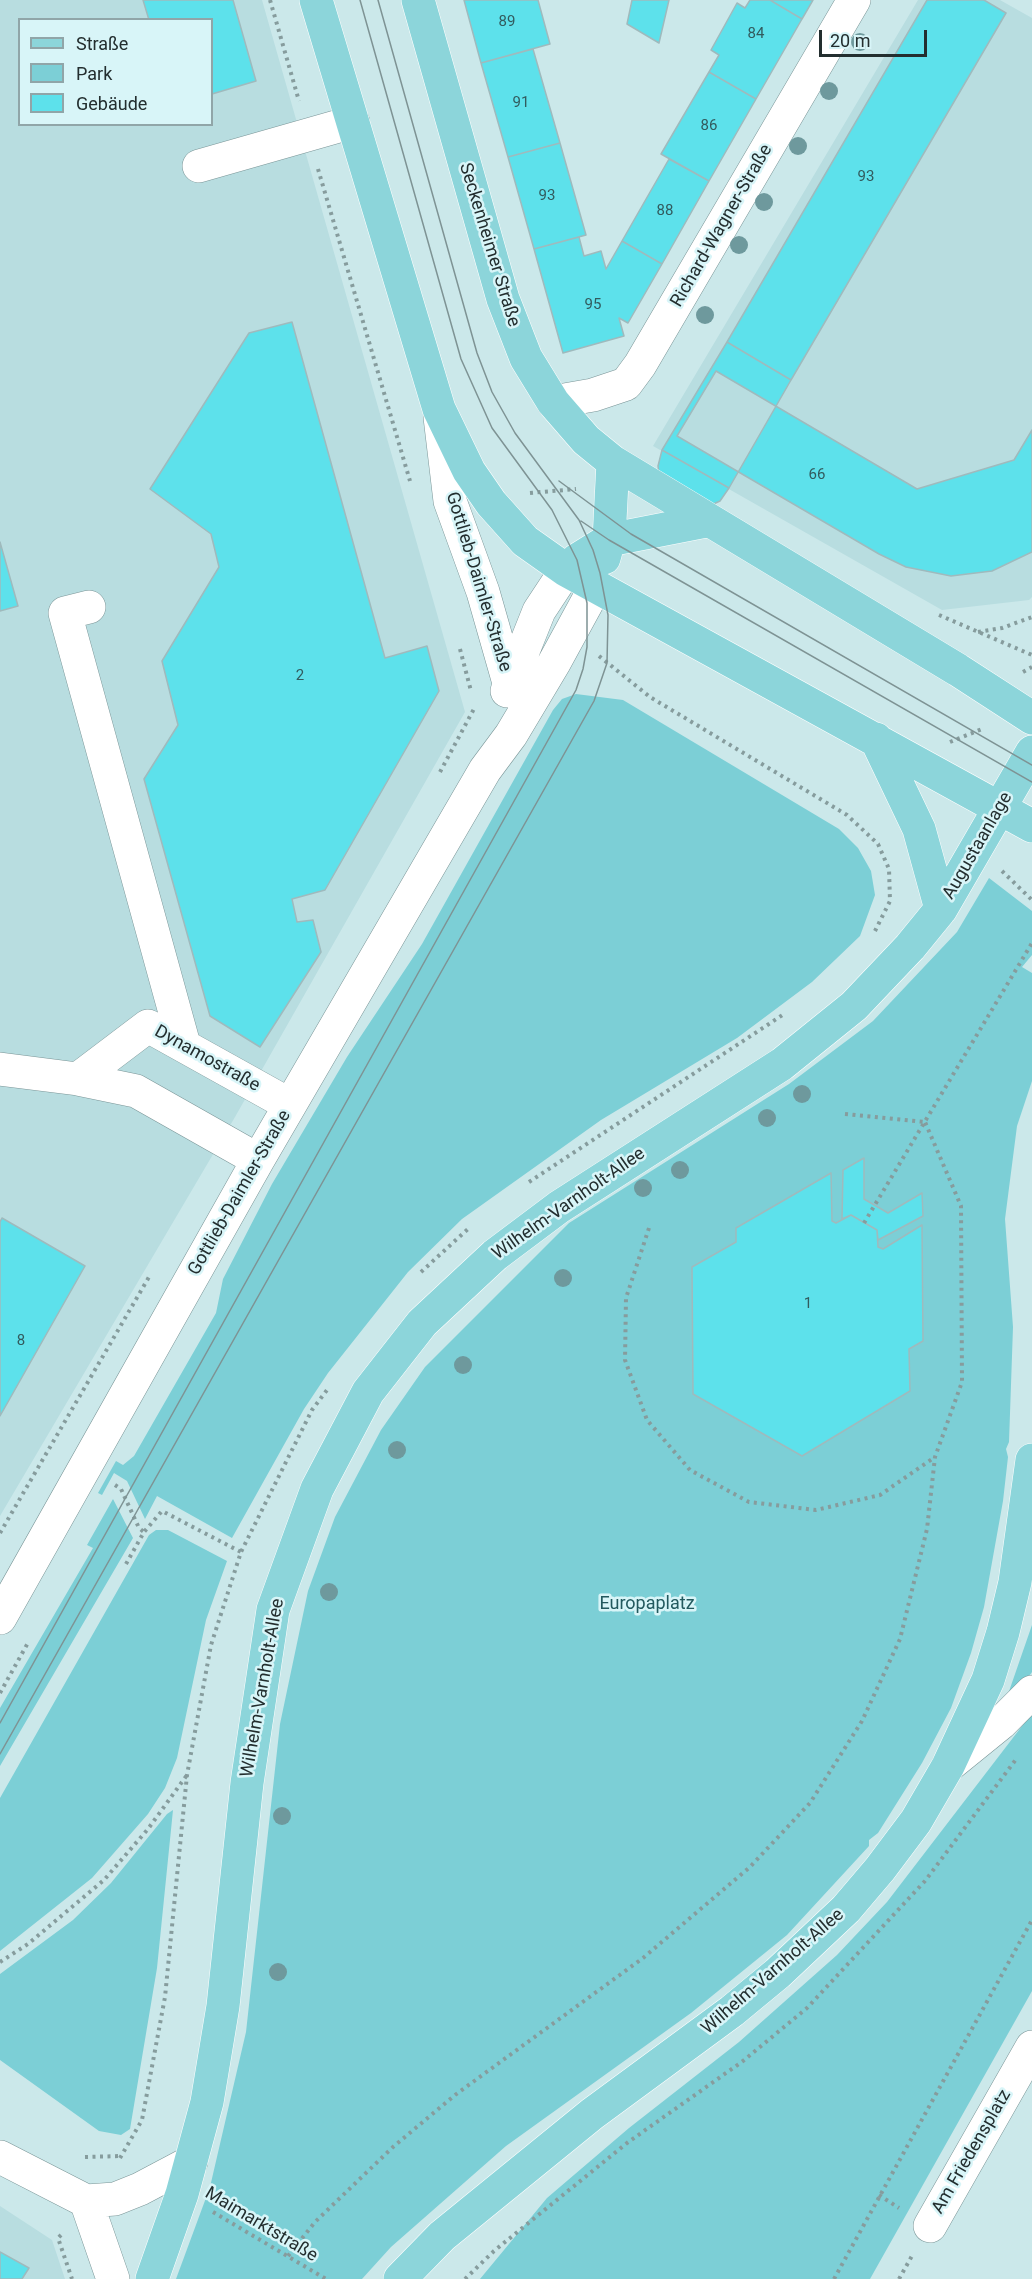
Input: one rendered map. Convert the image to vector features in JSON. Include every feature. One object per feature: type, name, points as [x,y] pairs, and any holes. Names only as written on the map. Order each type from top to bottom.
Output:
[{"type":"main road","points":[[316,0],[439,409],[469,471],[491,503],[525,541],[567,570],[1032,826]]},
{"type":"main road","name":"Seckenheimer Straße","points":[[418,0],[503,299],[525,358],[553,402],[586,440],[613,462],[1032,718]]},
{"type":"main road","points":[[596,586],[609,540],[613,462]]},
{"type":"main road","points":[[567,570],[577,560],[609,540],[706,520]]},
{"type":"main road","points":[[876,739],[918,829],[941,909]]},
{"type":"main road","name":"Augustaanlage","points":[[941,909],[1032,752]]},
{"type":"main road","name":"Wilhelm-Varnholt-Allee","points":[[152,2279],[182,2194],[207,2102],[223,2006],[247,1783],[273,1610],[317,1489],[368,1392],[422,1323],[495,1255],[559,1207],[782,1064],[854,1006],[910,947],[941,909]]},
{"type":"main road","name":"Wilhelm-Varnholt-Allee","points":[[400,2279],[442,2236],[592,2114],[732,2012],[814,1940],[880,1869],[916,1821],[948,1766],[988,1680],[1004,1632],[1015,1582],[1032,1460]]},
{"type":"street","name":"Richard-Wagner-Straße","points":[[553,402],[593,395],[626,384],[640,365],[854,0]]},
{"type":"street","points":[[199,166],[353,122]]},
{"type":"street","name":"Gottlieb-Daimler-Straße","points":[[439,409],[450,501],[483,592],[509,683]]},
{"type":"street","name":"Gottlieb-Daimler-Straße","points":[[485,770],[509,683],[539,611],[567,570]]},
{"type":"street","name":"Gottlieb-Daimler-Straße","points":[[0,1618],[258,1160],[485,770],[511,735],[596,586]]},
{"type":"street","points":[[88,607],[65,613],[184,1045]]},
{"type":"street","name":"Dynamostraße","points":[[78,1079],[148,1026],[290,1105]]},
{"type":"street","name":"Dynamostraße","points":[[126,1043],[122,1053],[136,1091]]},
{"type":"street","points":[[0,1069],[78,1079],[136,1091],[258,1160]]},
{"type":"street","points":[[948,1766],[1001,1723],[1032,1692]]},
{"type":"street","name":"Am Friedensplatz","points":[[930,2226],[1032,2047]]},
{"type":"street","points":[[0,2157],[86,2201],[115,2199],[140,2190],[191,2162]]},
{"type":"street","points":[[86,2201],[113,2279]]},
{"type":"path","points":[[270,0],[413,492]]},
{"type":"path","points":[[520,494],[579,489]]},
{"type":"path","points":[[934,612],[1032,655]]},
{"type":"path","points":[[976,632],[1002,628],[1032,617]]},
{"type":"path","points":[[991,692],[1032,667]]},
{"type":"path","points":[[650,697],[847,815],[879,844]]},
{"type":"path","points":[[941,746],[984,729]]},
{"type":"path","points":[[864,1222],[1032,943]]},
{"type":"path","points":[[845,1114],[925,1122]]},
{"type":"path","points":[[288,2256],[315,2223],[393,2147],[455,2095],[643,1958],[750,1867],[810,1803],[862,1720],[900,1639],[927,1529],[935,1457],[962,1382],[961,1206],[925,1122]]},
{"type":"path","points":[[649,1228],[626,1298],[625,1360],[647,1420],[690,1470],[749,1502],[816,1510],[880,1495],[935,1457]]},
{"type":"path","points":[[115,1485],[121,1489],[139,1528],[144,1532]]},
{"type":"path","points":[[126,1564],[144,1532],[162,1511],[241,1552]]},
{"type":"path","points":[[0,1962],[28,1944],[104,1880],[148,1828],[187,1775],[165,1998],[142,2120],[122,2156],[85,2157]]},
{"type":"path","points":[[834,2279],[1032,1920]]},
{"type":"path","name":"Maimarktstraße","points":[[182,2194],[326,2279]]},
{"type":"shaded area","points":[[0,0],[262,0],[465,712],[235,1117],[0,1516]]},
{"type":"shaded area","points":[[918,0],[1000,0],[1032,18],[1032,597],[1029,600],[942,610],[653,446]]},
{"type":"shaded area","points":[[0,2206],[52,2240],[65,2279],[0,2279]]},
{"type":"green space","points":[[576,694],[623,700],[839,829],[858,848],[871,871],[875,895],[860,936],[812,982],[737,1038],[601,1120],[462,1219],[408,1272],[328,1373],[304,1409],[232,1538],[157,1496],[145,1519],[127,1481],[114,1473],[102,1495],[98,1493],[116,1461],[123,1465],[134,1456],[216,1313],[223,1279],[272,1184],[347,1057],[422,944],[553,710],[562,699]]},
{"type":"green space","name":"Europaplatz","points":[[989,878],[1032,911],[1032,955],[1022,967],[1032,973],[1032,1081],[1017,1126],[1005,1219],[1013,1327],[1009,1442],[1006,1449],[1008,1457],[1003,1501],[984,1607],[971,1653],[951,1708],[922,1763],[878,1833],[869,1840],[869,1846],[787,1935],[691,2013],[506,2146],[391,2247],[362,2279],[176,2279],[210,2187],[246,2032],[280,1724],[308,1591],[335,1517],[381,1430],[425,1367],[569,1223],[789,1084],[873,1021],[957,932]]},
{"type":"green space","points":[[113,1499],[133,1538],[0,1766],[0,1708],[93,1548],[87,1545]]},
{"type":"green space","points":[[156,1530],[168,1530],[227,1561],[206,1620],[177,1758],[165,1788],[148,1814],[92,1878],[0,1951],[0,1798],[149,1535]]},
{"type":"green space","points":[[1032,1625],[1032,1672],[1010,1702],[1006,1700]]},
{"type":"green space","points":[[1032,1713],[1032,1991],[870,2279],[480,2279],[547,2198],[629,2128],[739,2042],[837,1955],[887,1902]]},
{"type":"green space","points":[[173,1810],[157,1968],[130,2129],[121,2135],[99,2131],[0,2060],[0,1974],[73,1920],[111,1883],[167,1814]]},
{"type":"building","points":[[143,0],[233,0],[256,81],[213,94],[213,18],[148,18]]},
{"type":"building","points":[[464,0],[538,0],[550,44],[481,63]]},
{"type":"building","points":[[632,0],[669,0],[659,43],[627,24]]},
{"type":"building","points":[[750,0],[770,0],[802,19],[756,99],[709,72],[719,55],[711,50],[737,3],[745,8]]},
{"type":"building","points":[[770,0],[813,0],[802,19]]},
{"type":"building","points":[[927,0],[984,0],[1006,13],[791,380],[727,342]]},
{"type":"building","points":[[533,49],[560,143],[508,157],[481,63]]},
{"type":"building","points":[[709,72],[756,99],[709,181],[661,154]]},
{"type":"building","points":[[560,143],[586,235],[534,249],[508,157]]},
{"type":"building","points":[[669,159],[709,181],[662,264],[622,241]]},
{"type":"building","points":[[579,237],[584,256],[601,251],[606,269],[622,241],[662,264],[628,323],[619,318],[624,336],[563,353],[534,249]]},
{"type":"building","points":[[292,322],[385,658],[427,646],[439,691],[325,890],[292,899],[297,922],[313,920],[321,952],[260,1047],[210,1016],[144,779],[178,725],[162,661],[219,567],[211,534],[150,489],[249,333]]},
{"type":"building","points":[[727,342],[791,380],[729,488],[662,450]]},
{"type":"building","points":[[716,371],[917,489],[1014,460],[1032,430],[1032,552],[992,571],[951,576],[906,567],[879,554],[677,436]]},
{"type":"building","points":[[662,450],[729,488],[720,501],[707,507],[660,482],[658,466]]},
{"type":"building","points":[[0,542],[18,606],[0,611]]},
{"type":"building","points":[[864,1158],[864,1199],[888,1213],[922,1193],[923,1216],[878,1240],[877,1230],[851,1215],[842,1219],[843,1170]]},
{"type":"building","points":[[831,1173],[832,1221],[836,1223],[851,1215],[877,1230],[878,1247],[883,1249],[922,1225],[923,1341],[909,1349],[910,1391],[802,1456],[693,1394],[692,1267],[736,1242],[736,1228]]},
{"type":"building","points":[[2,1218],[85,1266],[0,1416],[0,1222]]},
{"type":"building","points":[[0,2252],[29,2268],[22,2279],[0,2279]]},
{"type":"tram line","points":[[0,1723],[576,690],[583,669],[587,647],[587,603],[577,560],[552,510],[492,428],[461,359],[360,0]]},
{"type":"tram line","points":[[0,1754],[594,701],[607,663],[608,615],[593,550],[579,520],[515,433],[492,392],[477,353],[378,0]]},
{"type":"tram line","points":[[559,481],[631,534],[1032,765]]},
{"type":"tram line","points":[[581,521],[609,540],[1032,782]]}]
